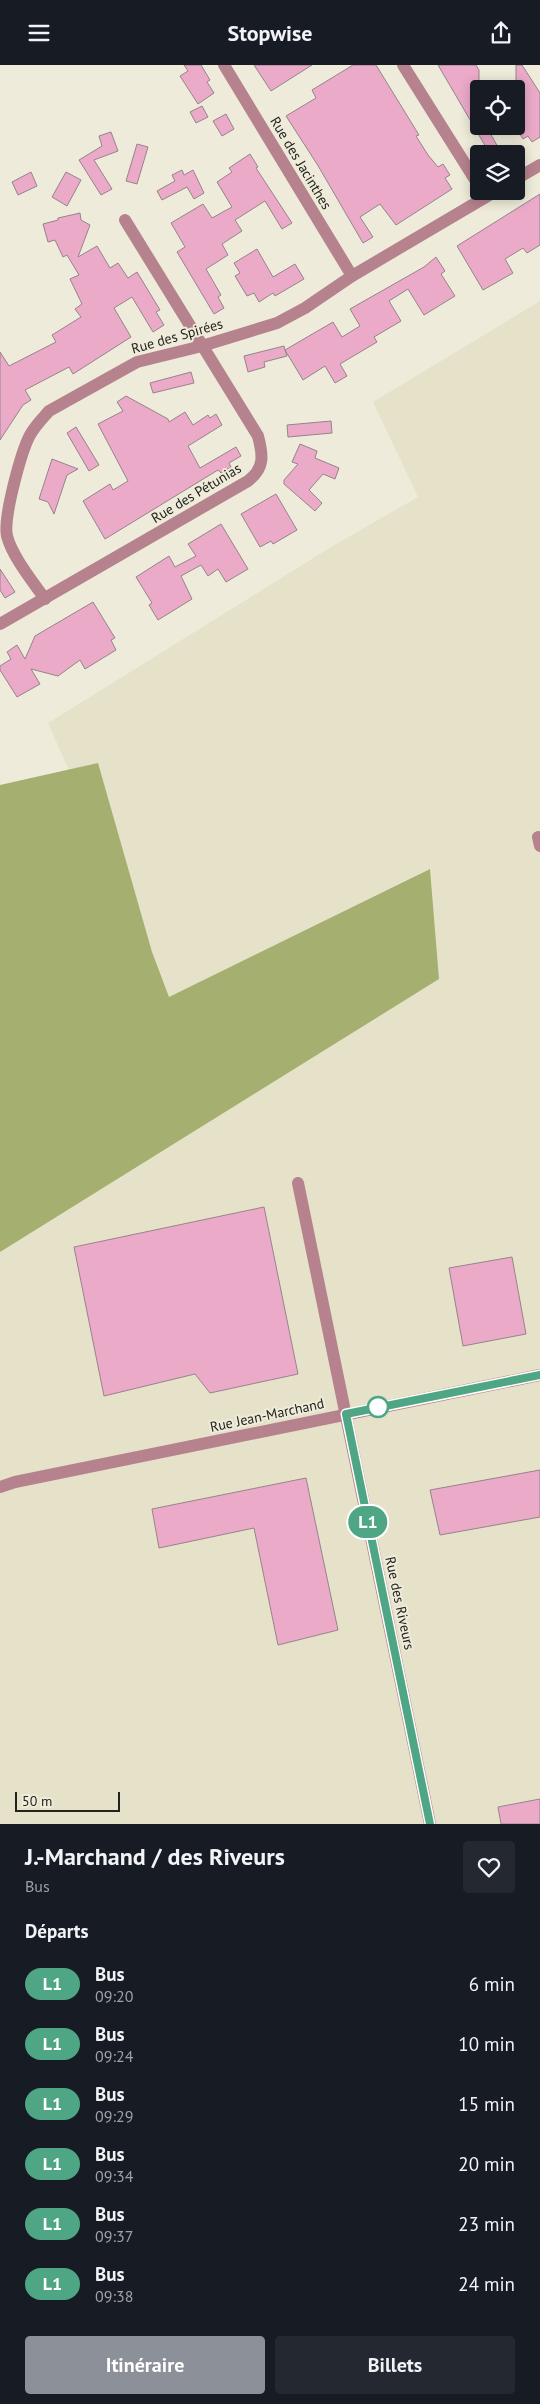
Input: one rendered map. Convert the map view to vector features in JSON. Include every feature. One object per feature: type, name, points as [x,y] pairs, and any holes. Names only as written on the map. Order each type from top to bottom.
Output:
[{"type":"street","name":"Rue des Jacinthes","points":[[224,65],[352,276]]},
{"type":"street","points":[[403,65],[470,172]]},
{"type":"street","points":[[525,174],[540,165]]},
{"type":"street","name":"Rue des Spirées","points":[[44,599],[13,550],[7,537],[6,523],[7,509],[29,437],[38,422],[49,411],[137,362],[202,346],[277,323],[305,309],[352,276],[477,200]]},
{"type":"street","name":"Rue des Pétunias","points":[[0,624],[257,474],[262,464],[258,436],[125,220]]},
{"type":"street","name":"Rue des Riveurs","points":[[298,1183],[430,1824]]},
{"type":"street","name":"Rue Jean-Marchand","points":[[0,1487],[540,1375]]},
{"type":"shaded area","points":[[540,301],[540,1824],[0,1824],[0,1251],[429,869],[169,997],[48,723],[331,547],[418,497],[373,402]]},
{"type":"green space","points":[[98,763],[152,952],[169,997],[430,869],[439,979],[0,1252],[0,785]]},
{"type":"building","points":[[184,65],[201,65],[210,80],[207,82],[214,93],[198,104],[180,76],[188,71]]},
{"type":"building","points":[[254,65],[312,65],[271,91]]},
{"type":"building","points":[[353,65],[376,65],[419,135],[416,136],[428,155],[438,167],[443,164],[450,175],[445,178],[452,189],[396,225],[380,204],[360,217],[373,237],[363,243],[317,164],[286,116],[316,98],[312,90]]},
{"type":"building","points":[[438,65],[476,65],[479,70],[479,80],[470,80],[470,120]]},
{"type":"building","points":[[516,65],[522,65],[540,93],[540,137],[532,142],[528,136],[523,139],[520,135],[525,135],[525,80],[516,80]]},
{"type":"building","points":[[202,106],[208,117],[196,123],[190,112]]},
{"type":"building","points":[[226,114],[234,129],[222,136],[213,121]]},
{"type":"building","points":[[111,132],[118,151],[94,160],[112,189],[101,195],[79,160],[102,146],[99,136]]},
{"type":"building","points":[[479,135],[491,135],[497,145],[485,145]]},
{"type":"building","points":[[137,144],[148,147],[137,184],[126,181]]},
{"type":"building","points":[[250,154],[258,167],[256,168],[292,223],[282,229],[265,201],[235,220],[242,231],[222,244],[228,255],[206,269],[221,295],[218,297],[224,308],[214,314],[177,252],[185,247],[171,223],[203,204],[212,218],[232,207],[217,182],[232,172],[229,168]]},
{"type":"building","points":[[182,170],[184,175],[193,170],[204,193],[194,199],[187,187],[162,200],[157,191],[175,181],[172,175]]},
{"type":"building","points":[[31,172],[37,186],[18,195],[12,182]]},
{"type":"building","points":[[66,172],[81,180],[67,206],[52,197]]},
{"type":"building","points":[[540,194],[540,245],[527,253],[523,248],[505,259],[513,273],[483,290],[457,246]]},
{"type":"building","points":[[80,213],[81,220],[90,225],[78,257],[97,246],[110,268],[118,263],[128,278],[137,272],[160,310],[156,312],[164,325],[153,332],[132,297],[114,308],[131,337],[73,374],[69,367],[25,390],[31,400],[23,405],[0,440],[0,352],[9,366],[56,342],[52,335],[81,317],[75,309],[82,304],[70,279],[79,275],[67,255],[63,257],[55,240],[48,242],[43,224]]},
{"type":"building","points":[[257,249],[273,277],[295,264],[304,279],[275,296],[273,293],[259,302],[254,293],[247,296],[235,276],[240,273],[234,263]]},
{"type":"building","points":[[436,257],[445,271],[441,274],[455,296],[424,315],[408,289],[389,301],[401,321],[374,337],[377,342],[340,364],[347,376],[335,383],[325,366],[303,380],[285,350],[333,322],[342,337],[360,326],[350,309],[424,267]]},
{"type":"building","points":[[284,346],[287,356],[264,362],[265,367],[248,372],[244,356]]},
{"type":"building","points":[[191,372],[194,383],[153,393],[150,383]]},
{"type":"building","points":[[126,396],[168,419],[169,422],[185,412],[193,425],[208,415],[210,418],[216,414],[222,425],[188,446],[200,468],[236,447],[241,456],[229,463],[231,467],[221,473],[218,470],[105,539],[83,501],[110,484],[113,490],[128,481],[98,424],[123,411],[117,402]]},
{"type":"building","points":[[331,421],[332,433],[288,437],[287,425]]},
{"type":"building","points":[[76,427],[99,465],[89,471],[67,433]]},
{"type":"building","points":[[300,444],[317,451],[315,458],[339,468],[335,479],[323,474],[309,490],[322,503],[315,511],[284,484],[284,480],[298,464],[292,462]]},
{"type":"building","points":[[52,459],[78,469],[67,475],[54,514],[48,502],[39,499]]},
{"type":"building","points":[[276,494],[297,530],[273,544],[271,541],[260,547],[241,514]]},
{"type":"building","points":[[221,524],[248,569],[226,582],[218,569],[208,576],[201,565],[181,576],[192,599],[158,620],[149,605],[152,603],[136,577],[169,556],[175,567],[196,556],[188,544]]},
{"type":"building","points":[[0,569],[15,592],[5,598],[0,590]]},
{"type":"building","points":[[93,602],[115,638],[111,640],[116,650],[85,669],[80,660],[58,676],[31,669],[40,684],[17,697],[0,670],[0,666],[11,659],[7,652],[17,645],[25,659],[35,636]]},
{"type":"building","points":[[264,1207],[298,1374],[210,1393],[195,1374],[104,1396],[74,1247]]},
{"type":"building","points":[[512,1257],[526,1334],[463,1346],[449,1268]]},
{"type":"building","points":[[540,1470],[540,1517],[440,1535],[430,1490]]},
{"type":"building","points":[[306,1478],[338,1630],[278,1645],[254,1528],[159,1548],[152,1509]]},
{"type":"building","points":[[540,1799],[540,1824],[501,1824],[498,1807]]},
{"type":"bus line","name":"L1","points":[[430,1824],[346,1414],[540,1375]]}]
